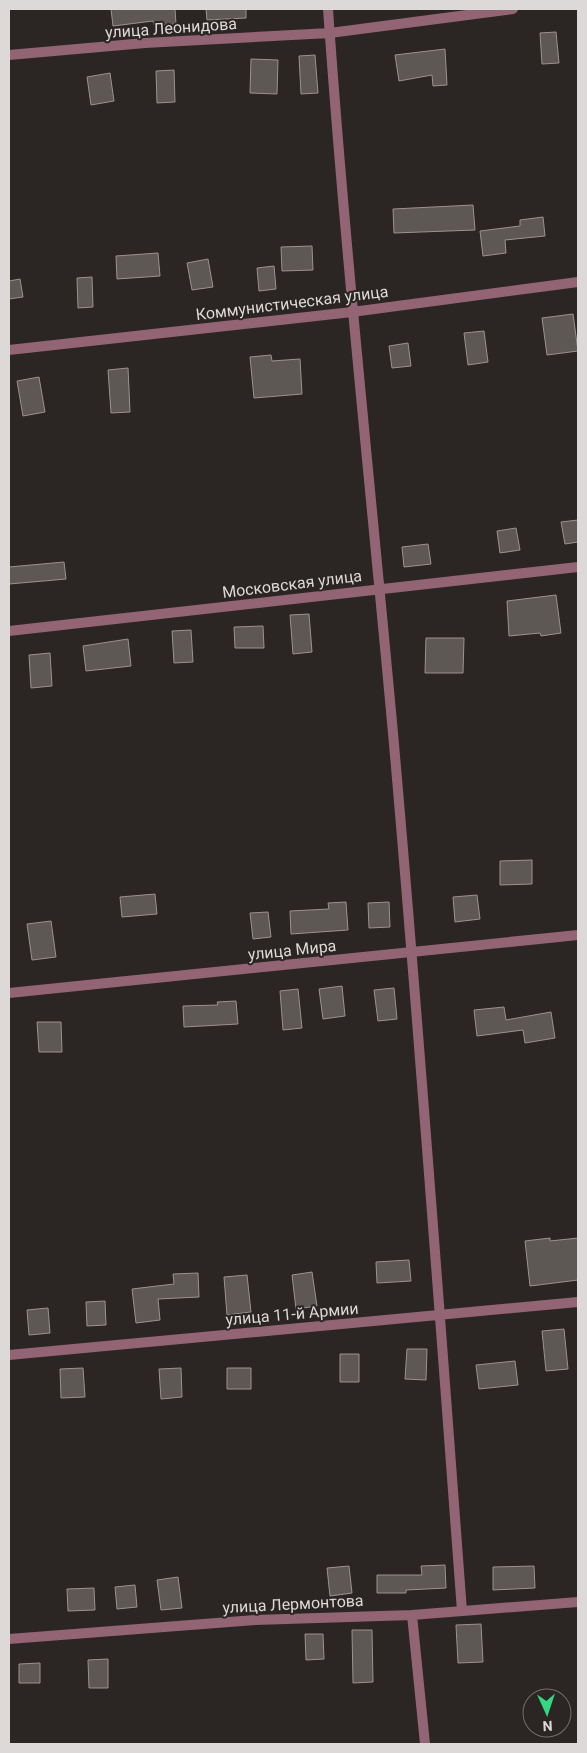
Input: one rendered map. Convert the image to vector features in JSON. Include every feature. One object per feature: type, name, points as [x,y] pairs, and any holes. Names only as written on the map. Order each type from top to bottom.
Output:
[{"type":"street","points":[[328,9],[352,312],[380,589],[412,953],[462,1611]]},
{"type":"street","name":"улица Леонидова","points":[[9,55],[146,43],[330,33],[513,9]]},
{"type":"street","name":"Коммунистическая улица","points":[[9,350],[352,312],[578,282]]},
{"type":"street","name":"Московская улица","points":[[9,631],[578,568]]},
{"type":"street","name":"улица Мира","points":[[9,993],[578,935]]},
{"type":"street","name":"улица 11-й Армии","points":[[9,1355],[578,1302]]},
{"type":"street","name":"улица Лермонтова","points":[[9,1639],[255,1620],[412,1614],[578,1602]]},
{"type":"street","points":[[412,1614],[425,1744]]},
{"type":"building","points":[[111,9],[175,9],[176,24],[154,25],[153,21],[113,26]]},
{"type":"building","points":[[206,9],[246,9],[246,18],[207,20]]},
{"type":"building","points":[[556,32],[559,63],[542,64],[540,33]]},
{"type":"building","points":[[445,49],[447,85],[433,86],[432,75],[399,81],[395,55]]},
{"type":"building","points":[[315,55],[318,93],[301,94],[299,56]]},
{"type":"building","points":[[251,59],[278,60],[277,94],[250,93]]},
{"type":"building","points":[[174,70],[175,102],[157,103],[156,71]]},
{"type":"building","points":[[110,73],[114,101],[91,105],[87,77]]},
{"type":"building","points":[[473,205],[475,230],[394,233],[393,209]]},
{"type":"building","points":[[543,217],[545,236],[505,240],[506,253],[483,256],[480,231],[520,226],[520,220]]},
{"type":"building","points":[[312,246],[313,270],[282,271],[281,247]]},
{"type":"building","points":[[158,253],[160,276],[117,279],[116,256]]},
{"type":"building","points":[[208,259],[213,287],[192,290],[187,263]]},
{"type":"building","points":[[274,266],[276,289],[259,291],[257,268]]},
{"type":"building","points":[[92,277],[93,307],[78,308],[77,278]]},
{"type":"building","points":[[20,279],[23,297],[9,299],[9,281]]},
{"type":"building","points":[[573,314],[578,351],[547,355],[542,318]]},
{"type":"building","points":[[484,331],[488,362],[468,365],[464,333]]},
{"type":"building","points":[[408,343],[411,366],[392,368],[389,346]]},
{"type":"building","points":[[271,355],[272,361],[300,359],[302,394],[254,398],[250,357]]},
{"type":"building","points":[[128,368],[130,412],[111,413],[108,370]]},
{"type":"building","points":[[39,377],[45,412],[23,416],[17,381]]},
{"type":"building","points":[[578,520],[578,542],[565,544],[561,522]]},
{"type":"building","points":[[516,528],[520,550],[500,553],[497,531]]},
{"type":"building","points":[[428,544],[431,564],[404,567],[402,547]]},
{"type":"building","points":[[64,562],[66,579],[9,584],[9,567]]},
{"type":"building","points":[[556,595],[561,633],[541,636],[540,633],[509,636],[507,601]]},
{"type":"building","points":[[309,614],[312,652],[293,654],[290,615]]},
{"type":"building","points":[[263,626],[264,648],[235,648],[234,627]]},
{"type":"building","points":[[191,630],[193,662],[174,663],[172,631]]},
{"type":"building","points":[[426,638],[464,638],[463,673],[425,673]]},
{"type":"building","points":[[128,639],[131,666],[86,671],[83,646]]},
{"type":"building","points":[[50,653],[52,686],[31,688],[29,655]]},
{"type":"building","points":[[532,860],[532,884],[500,885],[500,861]]},
{"type":"building","points":[[155,894],[157,914],[122,917],[120,897]]},
{"type":"building","points":[[477,895],[480,919],[455,922],[453,897]]},
{"type":"building","points":[[346,902],[348,930],[291,934],[290,911],[329,909],[328,903]]},
{"type":"building","points":[[389,902],[390,927],[369,928],[368,903]]},
{"type":"building","points":[[268,912],[271,937],[253,939],[250,913]]},
{"type":"building","points":[[51,921],[56,957],[32,960],[27,924]]},
{"type":"building","points":[[342,986],[345,1016],[323,1019],[319,989]]},
{"type":"building","points":[[394,988],[397,1019],[378,1021],[374,990]]},
{"type":"building","points":[[298,989],[302,1028],[283,1030],[280,991]]},
{"type":"building","points":[[236,1001],[238,1024],[184,1027],[183,1006],[218,1005],[217,1002]]},
{"type":"building","points":[[504,1007],[506,1020],[551,1012],[555,1038],[525,1043],[523,1030],[477,1036],[474,1010]]},
{"type":"building","points":[[37,1022],[61,1022],[62,1052],[39,1052]]},
{"type":"building","points":[[550,1238],[550,1241],[578,1238],[578,1280],[530,1286],[525,1241]]},
{"type":"building","points":[[409,1260],[411,1281],[377,1283],[376,1262]]},
{"type":"building","points":[[312,1272],[317,1306],[296,1309],[292,1275]]},
{"type":"building","points":[[198,1273],[199,1297],[158,1299],[160,1320],[136,1323],[132,1289],[174,1284],[173,1274]]},
{"type":"building","points":[[247,1275],[251,1312],[227,1315],[224,1277]]},
{"type":"building","points":[[105,1301],[106,1325],[87,1326],[86,1302]]},
{"type":"building","points":[[48,1308],[50,1333],[29,1335],[27,1310]]},
{"type":"building","points":[[564,1329],[568,1369],[546,1371],[542,1331]]},
{"type":"building","points":[[407,1349],[427,1349],[426,1380],[405,1379]]},
{"type":"building","points":[[340,1354],[359,1354],[359,1382],[340,1382]]},
{"type":"building","points":[[515,1361],[518,1385],[479,1389],[476,1365]]},
{"type":"building","points":[[83,1368],[85,1397],[61,1398],[60,1369]]},
{"type":"building","points":[[181,1368],[182,1397],[161,1399],[159,1369]]},
{"type":"building","points":[[227,1368],[251,1368],[251,1389],[227,1389]]},
{"type":"building","points":[[445,1565],[446,1588],[406,1590],[406,1593],[377,1593],[377,1575],[422,1575],[421,1566]]},
{"type":"building","points":[[349,1566],[352,1593],[330,1596],[327,1568]]},
{"type":"building","points":[[534,1566],[535,1588],[493,1590],[493,1567]]},
{"type":"building","points":[[178,1577],[182,1608],[161,1610],[157,1580]]},
{"type":"building","points":[[135,1585],[137,1607],[117,1609],[115,1587]]},
{"type":"building","points":[[94,1588],[95,1610],[68,1611],[67,1589]]},
{"type":"building","points":[[481,1624],[483,1662],[458,1663],[456,1625]]},
{"type":"building","points":[[352,1630],[372,1630],[373,1682],[353,1683]]},
{"type":"building","points":[[305,1634],[323,1634],[324,1659],[306,1660]]},
{"type":"building","points":[[108,1659],[108,1688],[89,1688],[88,1660]]},
{"type":"building","points":[[40,1663],[40,1683],[19,1683],[19,1664]]}]
